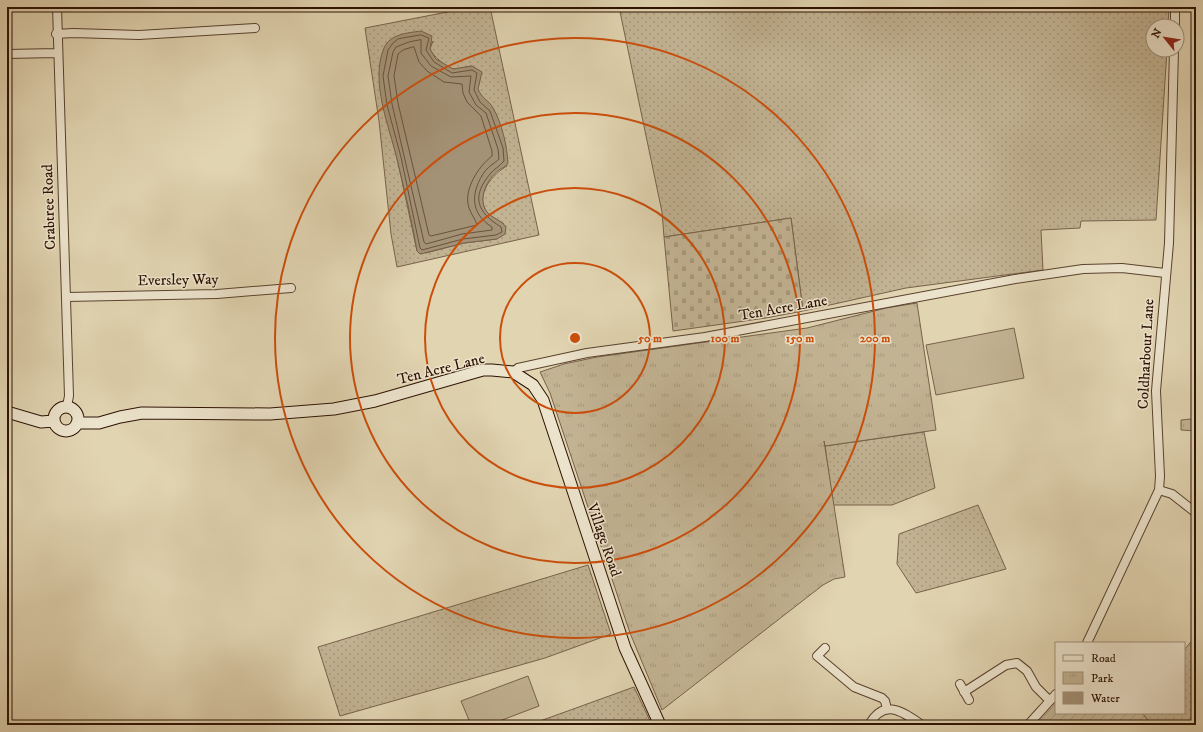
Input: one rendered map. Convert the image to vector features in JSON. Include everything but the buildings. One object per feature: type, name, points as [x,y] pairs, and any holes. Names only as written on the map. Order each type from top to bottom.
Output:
[{"type":"street","name":"Crabtree Road","points":[[57,7],[56,34],[69,396],[67,406]]},
{"type":"street","points":[[1175,7],[1175,18]]},
{"type":"street","points":[[56,34],[72,33],[139,36],[256,28]]},
{"type":"street","points":[[7,54],[57,53]]},
{"type":"street","name":"Coldharbour Lane","points":[[1087,642],[1159,490],[1160,476],[1156,391],[1165,273],[1169,243],[1174,58]]},
{"type":"street","name":"Ten Acre Lane","points":[[77,423],[99,423],[142,413],[263,414],[334,409],[375,401],[483,370],[513,372],[518,368],[587,353],[705,337],[1015,279],[1083,269],[1122,268],[1165,273]]},
{"type":"street","name":"Eversley Way","points":[[66,297],[217,294],[291,288]]},
{"type":"street","name":"Village Road","points":[[513,372],[533,385],[543,400],[625,648],[660,725]]},
{"type":"street","points":[[67,406],[75,410],[77,414],[77,423],[74,428],[64,431],[60,429],[54,421],[54,416],[58,409],[67,406]]},
{"type":"street","points":[[7,412],[41,422],[54,421]]},
{"type":"street","points":[[1159,490],[1172,494],[1196,513]]},
{"type":"street","points":[[825,648],[817,656],[854,687],[882,698],[885,701],[886,709]]},
{"type":"street","points":[[964,692],[1006,665],[1017,663],[1027,671],[1036,687],[1050,701]]},
{"type":"street","points":[[960,684],[969,700]]},
{"type":"street","points":[[1028,725],[1055,695]]},
{"type":"street","points":[[869,725],[876,714],[886,709],[895,709],[902,712],[922,725]]},
{"type":"green space","points":[[473,7],[490,7],[539,235],[397,267],[391,234],[379,121],[365,28]],"holes":[[[433,41],[430,49],[437,58],[450,68],[455,69],[472,66],[480,80],[478,86],[479,93],[492,108],[499,129],[507,166],[491,179],[484,191],[483,198],[483,205],[486,211],[492,217],[504,224],[497,239],[464,243],[426,253],[417,251],[384,106]]]},
{"type":"green space","points":[[619,7],[1169,7],[1168,18],[1145,18],[1145,58],[1166,58],[1156,220],[1081,221],[1080,228],[1041,230],[1043,270],[906,288],[803,311],[791,218],[664,237],[662,212]]},
{"type":"green space","points":[[791,218],[803,311],[766,318],[673,331],[664,237]]},
{"type":"green space","points":[[917,303],[936,430],[825,446],[824,441],[845,577],[834,579],[823,585],[662,710],[630,633],[550,393],[540,372],[564,364],[597,357],[807,328],[886,308]]},
{"type":"green space","points":[[1014,328],[1024,378],[936,395],[926,345]]},
{"type":"green space","points":[[1191,419],[1193,422],[1196,422],[1196,431],[1181,430],[1181,420]]},
{"type":"green space","points":[[924,432],[935,488],[892,505],[833,505],[825,446]]},
{"type":"green space","points":[[978,505],[1006,569],[916,593],[897,564],[899,534]]},
{"type":"green space","points":[[588,565],[611,634],[545,658],[340,716],[318,647]]},
{"type":"green space","points":[[1196,636],[1196,720],[1189,725],[1152,725],[1143,714],[1185,714],[1185,649]]},
{"type":"green space","points":[[528,676],[539,706],[489,725],[471,725],[461,701]]},
{"type":"green space","points":[[634,687],[652,725],[529,725]]},
{"type":"green space","points":[[1055,689],[1055,714],[1143,714],[1152,725],[1038,725],[1028,718]]},
{"type":"water","points":[[421,31],[432,36],[430,49],[436,59],[453,69],[472,66],[482,72],[478,89],[481,95],[491,105],[499,121],[505,142],[508,163],[495,174],[487,184],[483,195],[484,207],[491,216],[506,227],[505,234],[497,239],[464,243],[420,254],[417,251],[397,159],[382,104],[379,75],[380,61],[387,43],[400,35]]}]
